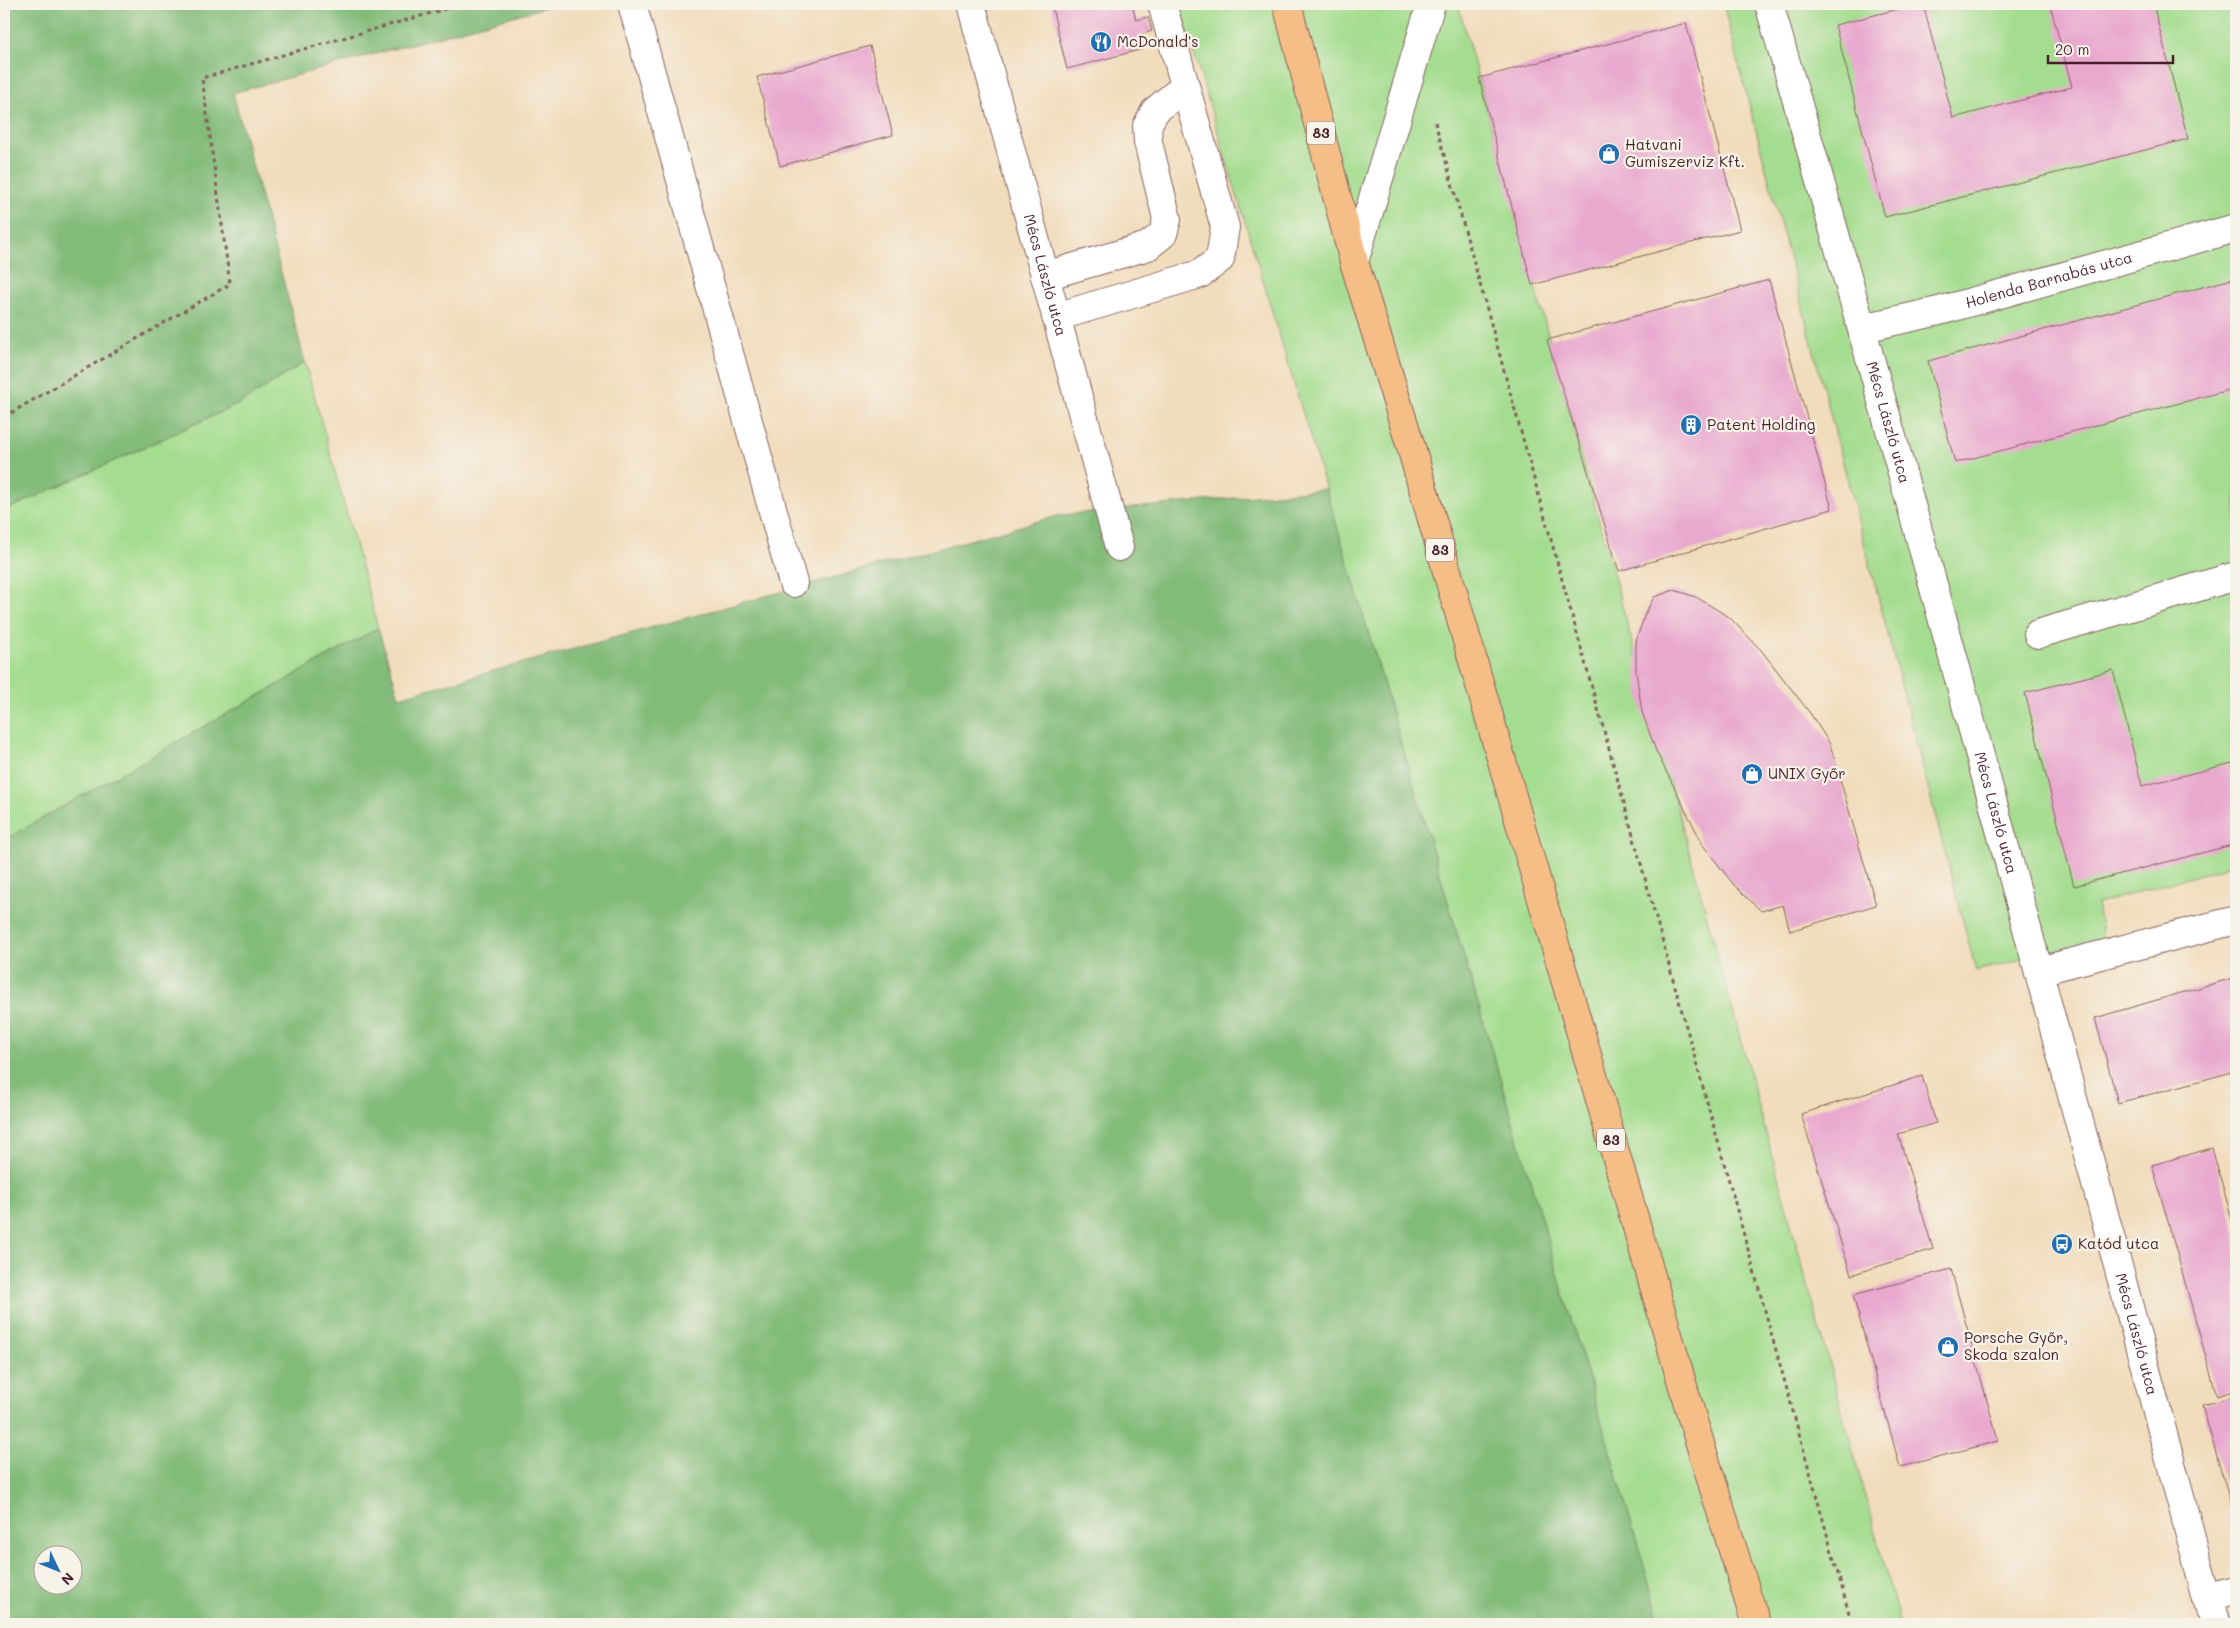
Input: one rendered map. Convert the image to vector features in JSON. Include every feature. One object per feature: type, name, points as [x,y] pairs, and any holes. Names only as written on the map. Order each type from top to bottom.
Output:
[{"type":"main road","name":"83","points":[[1287,4],[1354,262],[1410,446],[1693,1421],[1756,1624]]},
{"type":"street","points":[[632,4],[792,583]]},
{"type":"street","name":"Mécs László utca","points":[[971,4],[1119,547]]},
{"type":"street","points":[[1056,317],[1200,274],[1220,259],[1225,227],[1162,4]]},
{"type":"street","points":[[1354,262],[1432,4]]},
{"type":"street","name":"Mécs László utca","points":[[1769,4],[1863,328],[2039,971],[2214,1624]]},
{"type":"street","points":[[1045,276],[1148,246],[1163,234],[1167,219],[1147,126],[1155,111],[1185,86]]},
{"type":"street","name":"Holenda Barnabás utca","points":[[1863,328],[1939,311],[2236,228]]},
{"type":"street","points":[[2038,634],[2236,576]]},
{"type":"street","points":[[2039,971],[2236,920]]},
{"type":"street","points":[[2207,1598],[2236,1592]]},
{"type":"path","points":[[4,417],[230,284],[202,78],[463,4]]},
{"type":"path","points":[[1434,119],[1852,1624]]},
{"type":"green space","points":[[4,4],[553,5],[233,93],[305,362],[241,403],[4,511]]},
{"type":"green space","points":[[1179,4],[1458,4],[1900,1624],[1661,1624],[1326,489]]},
{"type":"green space","points":[[1723,4],[2236,4],[2236,864],[2097,904],[2103,939],[1976,971]]},
{"type":"green space","points":[[305,362],[378,628],[4,840],[4,511],[241,403]]},
{"type":"green space","points":[[1326,489],[1661,1624],[4,1624],[4,840],[378,628],[399,697],[1061,515]]},
{"type":"building","name":"McDonald's","points":[[1051,4],[1132,4],[1136,20],[1148,17],[1152,31],[1140,35],[1143,49],[1067,69]]},
{"type":"building","points":[[1923,4],[1953,118],[2072,87],[2050,4],[2153,4],[2188,139],[1885,217],[1835,25]]},
{"type":"building","name":"Hatvani Gumiszerviz Kft.","points":[[1686,23],[1740,230],[1532,285],[1479,78]]},
{"type":"building","points":[[870,46],[893,135],[780,166],[757,77]]},
{"type":"building","points":[[2236,278],[2236,388],[1955,463],[1928,361]]},
{"type":"building","name":"Patent Holding","points":[[1769,280],[1832,509],[1619,571],[1547,340]]},
{"type":"building","name":"UNIX Győr","points":[[1674,590],[1696,597],[1729,617],[1761,650],[1810,713],[1830,744],[1876,905],[1790,931],[1783,905],[1761,911],[1734,885],[1703,845],[1656,751],[1642,712],[1636,672],[1636,641],[1645,614],[1654,597]]},
{"type":"building","points":[[2236,639],[2236,655],[2232,640]]},
{"type":"building","points":[[2113,670],[2142,786],[2236,762],[2236,844],[2074,886],[2025,693]]},
{"type":"building","points":[[2236,977],[2236,1071],[2118,1103],[2095,1018]]},
{"type":"building","points":[[1922,1076],[1936,1123],[1898,1134],[1933,1249],[1851,1275],[1801,1114]]},
{"type":"building","points":[[2212,1148],[2236,1234],[2236,1390],[2217,1396],[2152,1165]]},
{"type":"building","points":[[1951,1269],[1998,1441],[1900,1467],[1853,1295]]},
{"type":"building","points":[[2236,1396],[2236,1522],[2202,1405]]},
{"type":"place","name":"McDonald's","points":[[1101,42]]},
{"type":"place","name":"Hatvani Gumiszerviz Kft.","points":[[1609,154]]},
{"type":"place","name":"Patent Holding","points":[[1691,425]]},
{"type":"place","name":"UNIX Győr","points":[[1752,774]]},
{"type":"place","name":"Katód utca","points":[[2062,1244]]},
{"type":"place","name":"Porsche Győr, Skoda szalon","points":[[1948,1347]]}]
